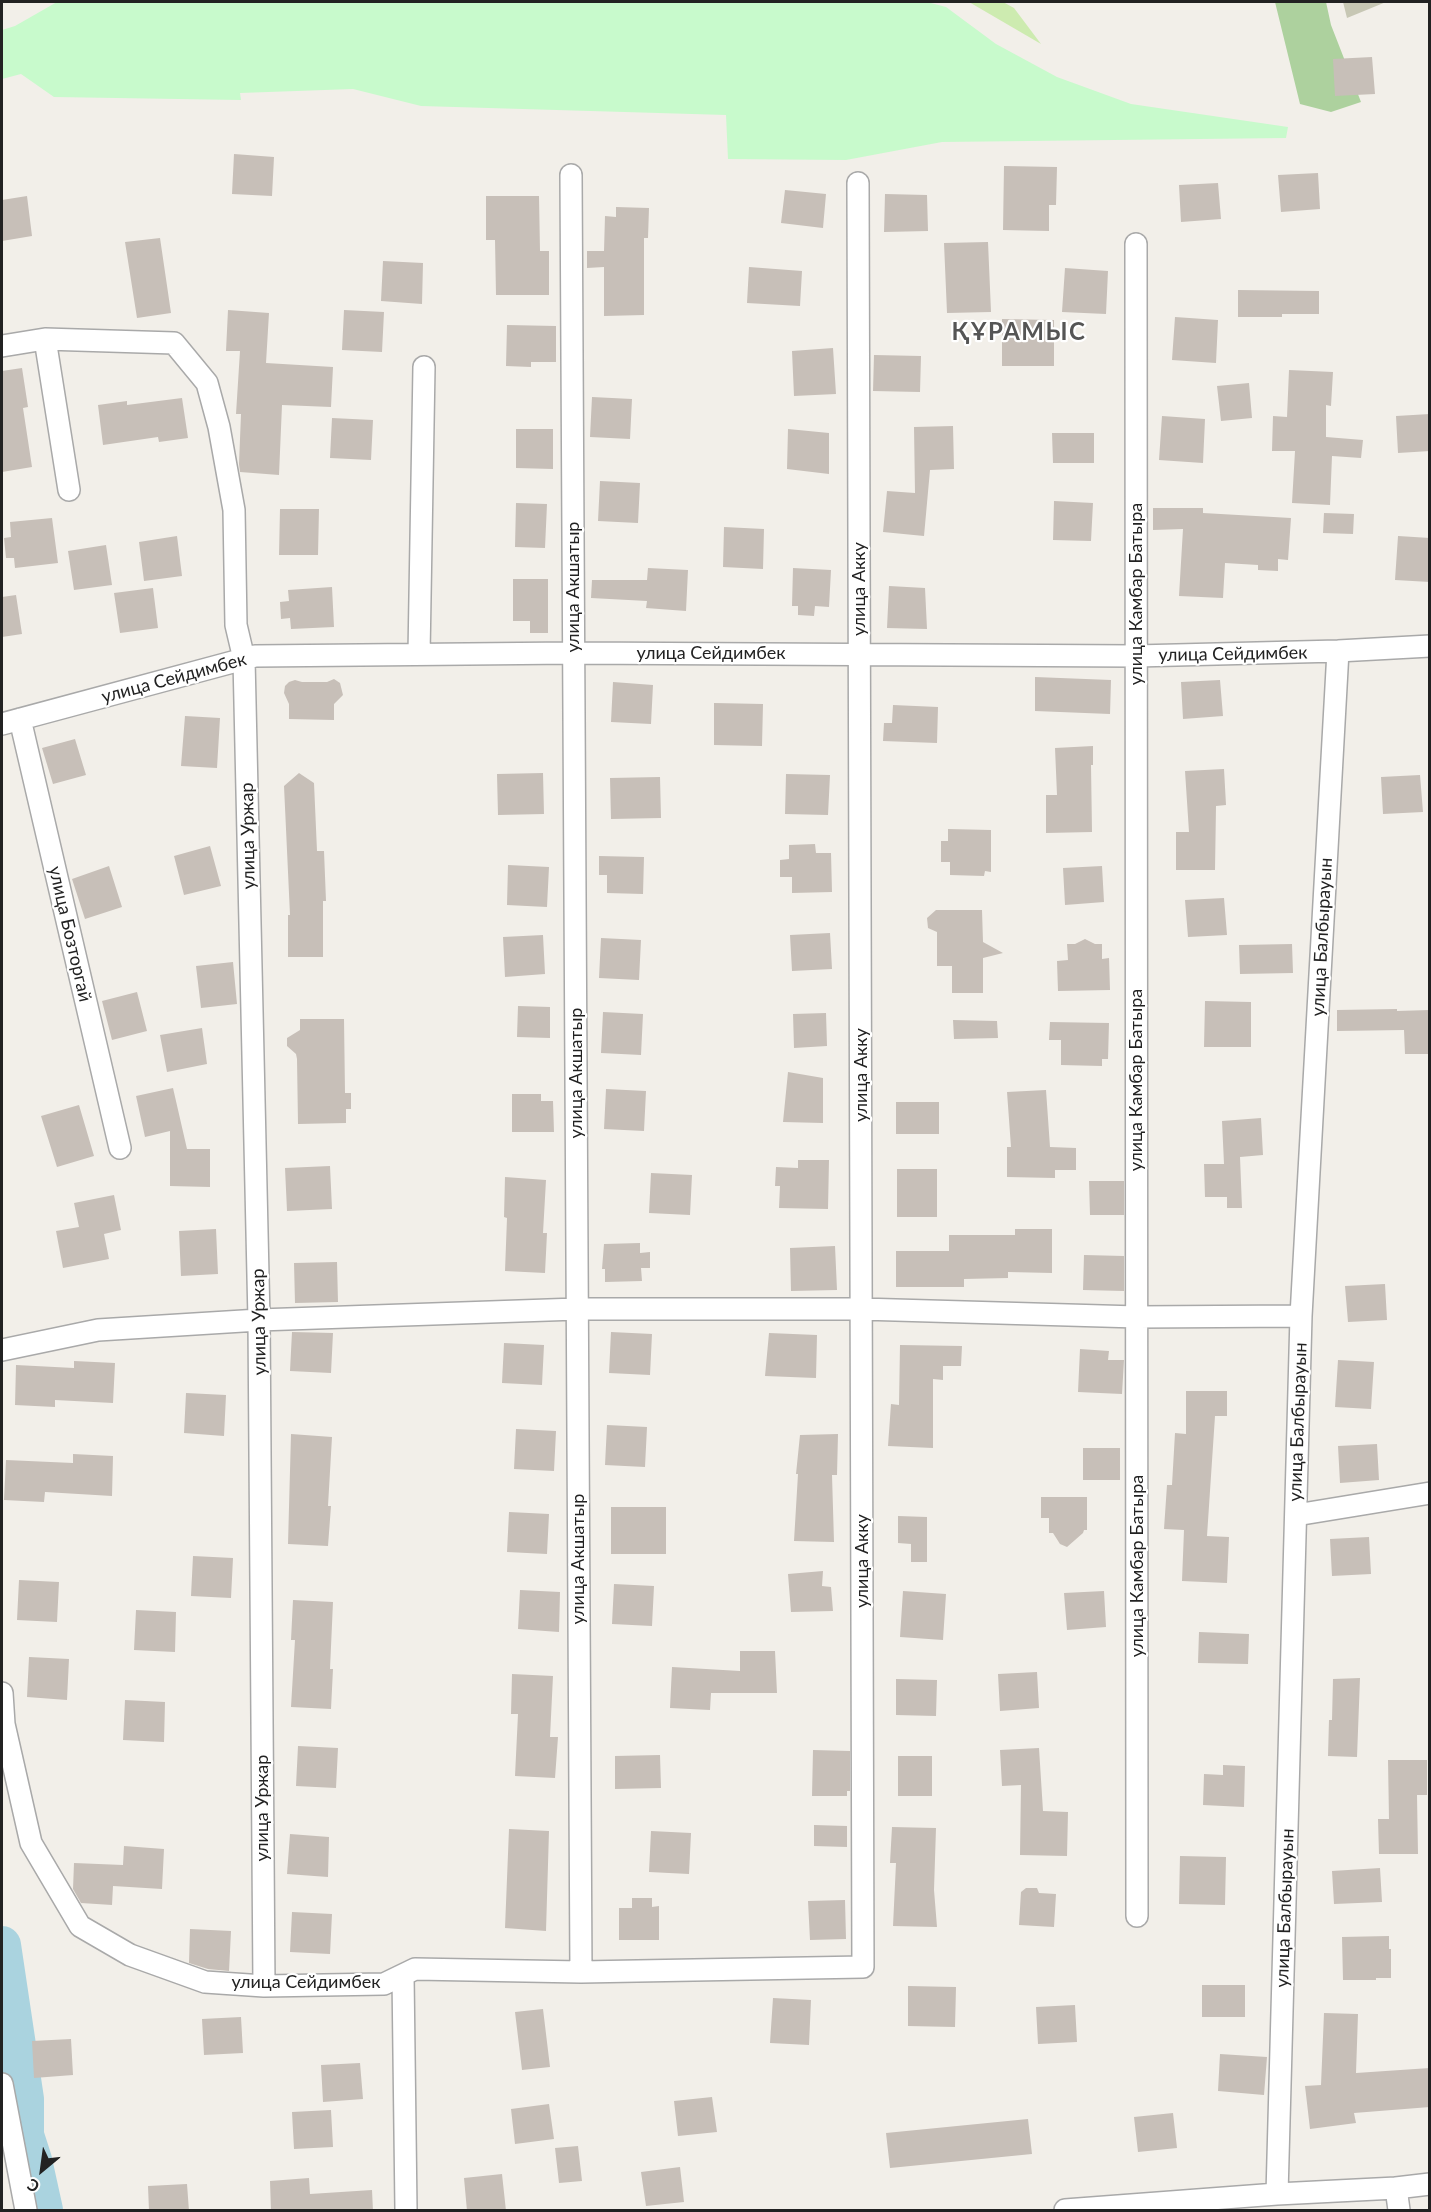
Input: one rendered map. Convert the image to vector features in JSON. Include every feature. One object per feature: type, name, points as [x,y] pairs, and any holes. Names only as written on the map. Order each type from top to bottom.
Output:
[{"type":"street","name":"улица Акшатыр","points":[[571,175],[581,1972]]},
{"type":"street","name":"улица Акку","points":[[858,183],[863,1967]]},
{"type":"street","name":"улица Камбар Батыра","points":[[1136,244],[1137,1916]]},
{"type":"street","points":[[45,339],[69,490]]},
{"type":"street","points":[[2,346],[45,339],[174,343],[207,383],[219,428],[234,510],[236,625],[244,659]]},
{"type":"street","points":[[419,654],[424,368]]},
{"type":"street","name":"улица Сейдимбек","points":[[10,722],[255,656],[573,653],[1136,656],[1338,651],[1430,646]]},
{"type":"street","name":"улица Балбырауын","points":[[1277,2194],[1301,1316],[1338,651]]},
{"type":"street","name":"улица Уржар","points":[[244,659],[259,1320],[264,1986]]},
{"type":"street","name":"улица Бозторгай","points":[[10,722],[120,1148]]},
{"type":"street","points":[[2,1350],[98,1330],[259,1320],[577,1309],[861,1309],[1137,1317],[1301,1316]]},
{"type":"street","points":[[1296,1515],[1430,1493]]},
{"type":"street","name":"улица Сейдимбек","points":[[2,1693],[4,1724],[31,1843],[80,1926],[130,1955],[205,1982],[264,1986],[384,1984],[415,1969],[581,1972],[863,1967]]},
{"type":"street","points":[[403,1975],[406,2211]]},
{"type":"street","points":[[2,2084],[26,2211]]},
{"type":"street","points":[[1065,2211],[1430,2184]]},
{"type":"street","points":[[1396,2188],[1399,2211]]},
{"type":"shaded area","points":[[1343,2],[1386,2],[1347,18]]},
{"type":"green space","points":[[57,2],[927,2],[946,7],[996,44],[1057,77],[1131,104],[1288,127],[1286,138],[942,142],[846,160],[728,159],[726,115],[421,106],[353,89],[240,93],[241,100],[54,97],[21,74],[2,79],[2,30],[15,26]]},
{"type":"green space","points":[[969,2],[1003,2],[1014,8],[1041,44]]},
{"type":"green space","points":[[1275,2],[1326,2],[1331,25],[1361,102],[1331,112],[1300,104]]},
{"type":"building","points":[[1372,57],[1375,94],[1335,96],[1333,59]]},
{"type":"building","points":[[234,154],[274,157],[272,196],[232,194]]},
{"type":"building","points":[[1004,166],[1057,167],[1056,205],[1049,205],[1049,231],[1003,230]]},
{"type":"building","points":[[1318,173],[1320,209],[1281,212],[1278,175]]},
{"type":"building","points":[[1218,183],[1221,219],[1181,222],[1179,185]]},
{"type":"building","points":[[785,190],[826,194],[823,228],[781,223]]},
{"type":"building","points":[[885,194],[927,195],[928,231],[884,232]]},
{"type":"building","points":[[27,196],[32,236],[2,241],[2,200]]},
{"type":"building","points":[[486,196],[539,196],[540,251],[549,251],[549,295],[496,295],[495,240],[486,240]]},
{"type":"building","points":[[616,207],[649,208],[648,238],[644,238],[644,315],[604,316],[604,267],[587,268],[587,251],[604,251],[605,216],[616,217]]},
{"type":"building","points":[[160,238],[171,313],[137,318],[125,242]]},
{"type":"building","points":[[988,242],[991,312],[947,313],[944,243]]},
{"type":"building","points":[[383,261],[423,263],[422,304],[381,301]]},
{"type":"building","points":[[749,267],[802,271],[800,306],[747,303]]},
{"type":"building","points":[[1065,268],[1108,271],[1106,314],[1062,312]]},
{"type":"building","points":[[1238,290],[1319,291],[1319,314],[1238,317]]},
{"type":"building","points":[[228,310],[269,313],[266,363],[333,367],[331,407],[282,405],[279,475],[240,472],[241,414],[236,414],[240,351],[226,351]]},
{"type":"building","points":[[344,310],[384,312],[382,352],[342,350]]},
{"type":"building","points":[[1175,317],[1218,320],[1216,363],[1172,360]]},
{"type":"building","points":[[1002,319],[1054,320],[1054,366],[1002,366]]},
{"type":"building","points":[[507,325],[556,326],[556,362],[531,362],[531,367],[506,366]]},
{"type":"building","points":[[833,348],[836,394],[794,396],[792,351]]},
{"type":"building","points":[[874,355],[921,356],[920,392],[873,391]]},
{"type":"building","points":[[22,368],[28,407],[23,408],[32,467],[2,472],[2,371]]},
{"type":"building","points":[[1289,370],[1333,372],[1331,406],[1326,405],[1326,437],[1363,440],[1361,458],[1332,456],[1330,505],[1292,503],[1295,451],[1272,451],[1273,416],[1287,417]]},
{"type":"building","points":[[1249,383],[1252,418],[1221,421],[1217,386]]},
{"type":"building","points":[[592,397],[632,399],[630,439],[590,437]]},
{"type":"building","points":[[182,398],[188,438],[159,442],[158,437],[103,445],[98,405],[127,401],[127,405]]},
{"type":"building","points":[[1430,414],[1430,451],[1398,453],[1396,416]]},
{"type":"building","points":[[1162,416],[1205,419],[1203,463],[1159,460]]},
{"type":"building","points":[[332,418],[373,420],[371,460],[330,458]]},
{"type":"building","points":[[953,426],[954,469],[930,470],[924,536],[883,532],[887,491],[915,493],[914,427]]},
{"type":"building","points":[[516,429],[553,429],[553,469],[516,468]]},
{"type":"building","points":[[788,429],[829,433],[829,474],[787,469]]},
{"type":"building","points":[[1052,433],[1094,433],[1094,463],[1053,463]]},
{"type":"building","points":[[600,481],[640,483],[638,523],[598,521]]},
{"type":"building","points":[[1054,501],[1093,503],[1091,541],[1053,540]]},
{"type":"building","points":[[516,503],[547,504],[545,548],[515,547]]},
{"type":"building","points":[[1153,508],[1203,508],[1203,513],[1291,518],[1288,560],[1278,559],[1278,571],[1258,570],[1258,565],[1225,563],[1223,598],[1179,596],[1183,529],[1153,530]]},
{"type":"building","points":[[280,509],[319,509],[318,555],[279,555]]},
{"type":"building","points":[[1324,513],[1354,514],[1353,534],[1323,533]]},
{"type":"building","points":[[52,518],[58,563],[15,568],[14,558],[6,558],[4,538],[11,537],[10,522]]},
{"type":"building","points":[[724,527],[764,529],[763,569],[723,567]]},
{"type":"building","points":[[177,536],[182,576],[144,581],[139,542]]},
{"type":"building","points":[[1398,536],[1430,538],[1430,582],[1395,580]]},
{"type":"building","points":[[106,545],[112,585],[74,590],[68,551]]},
{"type":"building","points":[[648,568],[688,570],[686,611],[646,608],[647,601],[591,598],[592,580],[647,580]]},
{"type":"building","points":[[793,568],[831,570],[829,607],[815,606],[814,616],[798,615],[798,606],[792,606]]},
{"type":"building","points":[[513,579],[548,579],[548,633],[530,633],[530,621],[513,621]]},
{"type":"building","points":[[889,586],[925,588],[927,629],[887,628]]},
{"type":"building","points":[[332,587],[334,627],[291,629],[290,618],[281,619],[280,602],[289,601],[288,590]]},
{"type":"building","points":[[153,588],[158,628],[120,633],[114,593]]},
{"type":"building","points":[[16,595],[22,634],[2,637],[2,597]]},
{"type":"building","points":[[1035,677],[1111,680],[1110,714],[1035,711]]},
{"type":"building","points":[[334,679],[340,683],[343,695],[334,704],[334,720],[289,719],[289,704],[284,693],[285,686],[289,682],[295,680],[327,682]]},
{"type":"building","points":[[1220,680],[1223,716],[1183,719],[1181,682]]},
{"type":"building","points":[[613,682],[653,685],[651,724],[611,722]]},
{"type":"building","points":[[714,703],[763,704],[762,746],[714,745]]},
{"type":"building","points":[[893,705],[938,707],[937,743],[883,741],[884,723],[892,723]]},
{"type":"building","points":[[185,716],[220,718],[217,768],[181,766]]},
{"type":"building","points":[[75,739],[86,775],[53,784],[42,748]]},
{"type":"building","points":[[1093,746],[1092,832],[1046,833],[1046,795],[1057,795],[1055,748]]},
{"type":"building","points":[[1224,769],[1226,805],[1216,806],[1215,870],[1176,870],[1176,832],[1189,832],[1185,771]]},
{"type":"building","points":[[299,773],[314,783],[317,851],[324,851],[326,901],[323,901],[323,957],[288,957],[288,915],[290,915],[284,786]]},
{"type":"building","points":[[543,773],[544,814],[498,815],[497,774]]},
{"type":"building","points":[[786,774],[830,775],[828,815],[785,814]]},
{"type":"building","points":[[1420,775],[1423,812],[1383,814],[1381,777]]},
{"type":"building","points":[[660,777],[661,818],[611,819],[610,778]]},
{"type":"building","points":[[948,829],[991,830],[991,872],[985,871],[984,876],[950,875],[950,862],[941,862],[941,841],[948,841]]},
{"type":"building","points":[[815,844],[816,853],[831,853],[832,892],[792,893],[792,877],[780,877],[780,860],[789,859],[789,845]]},
{"type":"building","points":[[210,846],[221,886],[184,895],[174,856]]},
{"type":"building","points":[[599,856],[644,857],[643,894],[607,893],[607,875],[599,875]]},
{"type":"building","points":[[508,865],[549,867],[547,907],[507,905]]},
{"type":"building","points":[[109,866],[122,907],[85,919],[72,879]]},
{"type":"building","points":[[1102,866],[1104,902],[1065,905],[1063,868]]},
{"type":"building","points":[[1224,898],[1227,935],[1188,937],[1185,900]]},
{"type":"building","points":[[936,910],[982,910],[983,942],[1003,953],[983,958],[983,993],[952,993],[952,966],[937,966],[937,932],[928,928],[927,918]]},
{"type":"building","points":[[830,933],[832,969],[792,971],[790,935]]},
{"type":"building","points":[[543,935],[545,974],[505,977],[503,937]]},
{"type":"building","points":[[601,938],[641,940],[639,980],[599,978]]},
{"type":"building","points":[[1085,939],[1095,944],[1102,944],[1102,959],[1109,958],[1110,990],[1058,991],[1057,961],[1068,960],[1067,944],[1075,944]]},
{"type":"building","points":[[1292,944],[1293,973],[1240,974],[1239,945]]},
{"type":"building","points":[[233,962],[237,1004],[201,1008],[196,966]]},
{"type":"building","points":[[137,992],[147,1031],[112,1040],[102,1001]]},
{"type":"building","points":[[1205,1001],[1251,1002],[1251,1047],[1204,1047]]},
{"type":"building","points":[[518,1006],[550,1007],[550,1038],[517,1037]]},
{"type":"building","points":[[1397,1009],[1397,1011],[1430,1010],[1430,1054],[1405,1054],[1404,1030],[1337,1031],[1337,1010]]},
{"type":"building","points":[[603,1012],[643,1014],[641,1055],[601,1053]]},
{"type":"building","points":[[826,1013],[827,1046],[794,1048],[793,1014]]},
{"type":"building","points":[[300,1019],[344,1019],[345,1093],[351,1093],[351,1109],[346,1109],[346,1123],[298,1124],[297,1059],[296,1054],[287,1046],[287,1038],[300,1030]]},
{"type":"building","points":[[953,1020],[997,1021],[998,1038],[954,1039]]},
{"type":"building","points":[[1050,1022],[1109,1023],[1108,1059],[1102,1059],[1102,1066],[1061,1065],[1061,1040],[1049,1040]]},
{"type":"building","points":[[202,1028],[207,1064],[167,1072],[160,1035]]},
{"type":"building","points":[[788,1072],[823,1078],[823,1123],[783,1122]]},
{"type":"building","points":[[173,1088],[187,1149],[210,1149],[210,1187],[170,1186],[170,1131],[145,1137],[136,1096]]},
{"type":"building","points":[[606,1089],[646,1091],[644,1131],[604,1129]]},
{"type":"building","points":[[1046,1090],[1050,1147],[1076,1148],[1076,1170],[1055,1170],[1055,1178],[1007,1177],[1007,1147],[1011,1147],[1007,1092]]},
{"type":"building","points":[[512,1094],[541,1094],[541,1101],[553,1101],[554,1132],[512,1132]]},
{"type":"building","points":[[896,1102],[939,1102],[939,1134],[896,1134]]},
{"type":"building","points":[[79,1105],[94,1156],[57,1167],[41,1116]]},
{"type":"building","points":[[1261,1118],[1263,1155],[1240,1157],[1242,1208],[1227,1208],[1227,1197],[1205,1197],[1204,1164],[1224,1164],[1222,1121]]},
{"type":"building","points":[[798,1160],[829,1160],[828,1209],[779,1208],[780,1186],[775,1186],[776,1167],[798,1168]]},
{"type":"building","points":[[330,1166],[332,1209],[287,1211],[285,1168]]},
{"type":"building","points":[[897,1169],[937,1169],[937,1217],[897,1217]]},
{"type":"building","points":[[651,1173],[692,1175],[690,1215],[649,1213]]},
{"type":"building","points":[[505,1177],[546,1180],[543,1233],[547,1233],[545,1273],[505,1271],[507,1218],[504,1217]]},
{"type":"building","points":[[1089,1181],[1124,1181],[1124,1215],[1090,1215]]},
{"type":"building","points":[[114,1195],[121,1230],[104,1234],[109,1259],[63,1268],[56,1231],[79,1227],[74,1203]]},
{"type":"building","points":[[216,1229],[218,1274],[181,1276],[179,1231]]},
{"type":"building","points":[[1015,1229],[1052,1229],[1052,1273],[1008,1272],[1008,1278],[964,1279],[964,1287],[896,1287],[896,1251],[949,1251],[949,1235],[1015,1235]]},
{"type":"building","points":[[640,1243],[640,1253],[650,1252],[650,1268],[641,1268],[642,1281],[605,1282],[605,1269],[602,1269],[604,1244]]},
{"type":"building","points":[[835,1246],[837,1290],[791,1291],[790,1248]]},
{"type":"building","points":[[1084,1255],[1124,1256],[1124,1291],[1083,1290]]},
{"type":"building","points":[[337,1262],[338,1302],[295,1303],[294,1263]]},
{"type":"building","points":[[1385,1284],[1387,1320],[1348,1322],[1345,1286]]},
{"type":"building","points":[[292,1332],[333,1333],[331,1373],[290,1371]]},
{"type":"building","points":[[611,1332],[652,1334],[650,1375],[609,1373]]},
{"type":"building","points":[[769,1333],[817,1335],[816,1378],[765,1376]]},
{"type":"building","points":[[504,1343],[544,1345],[542,1385],[502,1383]]},
{"type":"building","points":[[900,1345],[962,1346],[961,1366],[943,1366],[943,1380],[933,1379],[933,1448],[888,1446],[891,1404],[899,1405]]},
{"type":"building","points":[[1080,1349],[1109,1351],[1108,1360],[1124,1360],[1122,1394],[1078,1392]]},
{"type":"building","points":[[1338,1360],[1374,1362],[1371,1409],[1335,1407]]},
{"type":"building","points":[[74,1361],[115,1363],[113,1403],[55,1400],[55,1407],[15,1405],[16,1365],[74,1368]]},
{"type":"building","points":[[1186,1391],[1227,1391],[1227,1416],[1215,1416],[1207,1536],[1229,1537],[1227,1583],[1182,1581],[1184,1530],[1164,1529],[1167,1485],[1172,1485],[1175,1433],[1186,1434]]},
{"type":"building","points":[[186,1393],[226,1395],[224,1436],[184,1433]]},
{"type":"building","points":[[607,1425],[647,1427],[645,1467],[605,1465]]},
{"type":"building","points":[[516,1429],[556,1431],[554,1471],[514,1469]]},
{"type":"building","points":[[291,1434],[332,1437],[328,1546],[288,1544]]},
{"type":"building","points":[[838,1434],[837,1475],[832,1475],[834,1542],[794,1541],[800,1435]]},
{"type":"building","points":[[1377,1444],[1379,1480],[1340,1483],[1338,1446]]},
{"type":"building","points":[[1083,1448],[1120,1448],[1120,1480],[1083,1480]]},
{"type":"building","points":[[73,1454],[113,1456],[112,1496],[45,1492],[44,1502],[4,1500],[6,1460],[73,1463]]},
{"type":"building","points":[[1041,1497],[1087,1497],[1087,1530],[1084,1530],[1067,1547],[1060,1544],[1053,1533],[1049,1533],[1049,1518],[1041,1518]]},
{"type":"building","points":[[611,1507],[666,1507],[666,1554],[611,1554]]},
{"type":"building","points":[[509,1512],[549,1514],[547,1554],[507,1552]]},
{"type":"building","points":[[898,1516],[927,1517],[927,1562],[911,1562],[911,1544],[898,1543]]},
{"type":"building","points":[[1369,1537],[1371,1574],[1332,1576],[1330,1539]]},
{"type":"building","points":[[193,1556],[233,1558],[231,1598],[191,1596]]},
{"type":"building","points":[[823,1571],[822,1586],[831,1587],[833,1611],[791,1612],[788,1574]]},
{"type":"building","points":[[19,1580],[59,1582],[57,1622],[17,1620]]},
{"type":"building","points":[[614,1584],[654,1586],[652,1626],[612,1624]]},
{"type":"building","points":[[520,1590],[560,1592],[559,1632],[518,1629]]},
{"type":"building","points":[[903,1591],[946,1594],[943,1640],[900,1637]]},
{"type":"building","points":[[1104,1591],[1106,1627],[1067,1630],[1064,1593]]},
{"type":"building","points":[[293,1600],[333,1602],[331,1709],[291,1707],[295,1640],[291,1640]]},
{"type":"building","points":[[136,1610],[176,1612],[175,1652],[134,1650]]},
{"type":"building","points":[[1199,1632],[1249,1634],[1248,1664],[1198,1663]]},
{"type":"building","points":[[740,1651],[775,1651],[777,1693],[711,1693],[710,1710],[670,1708],[672,1667],[740,1671]]},
{"type":"building","points":[[29,1657],[69,1659],[67,1700],[27,1697]]},
{"type":"building","points":[[1037,1672],[1039,1708],[1000,1711],[998,1674]]},
{"type":"building","points":[[512,1674],[553,1676],[550,1737],[558,1737],[555,1778],[515,1776],[518,1714],[511,1714]]},
{"type":"building","points":[[1360,1678],[1357,1757],[1328,1756],[1333,1679]]},
{"type":"building","points":[[896,1679],[937,1680],[936,1716],[896,1715]]},
{"type":"building","points":[[125,1700],[165,1702],[164,1742],[123,1740]]},
{"type":"building","points":[[298,1746],[338,1748],[336,1788],[296,1786]]},
{"type":"building","points":[[1039,1748],[1043,1811],[1068,1812],[1067,1856],[1020,1855],[1021,1785],[1002,1786],[1000,1750]]},
{"type":"building","points":[[813,1750],[850,1751],[850,1791],[847,1791],[847,1796],[812,1796]]},
{"type":"building","points":[[660,1755],[661,1788],[615,1789],[615,1756]]},
{"type":"building","points":[[898,1756],[932,1756],[932,1796],[898,1796]]},
{"type":"building","points":[[1388,1760],[1427,1760],[1427,1795],[1417,1795],[1418,1854],[1379,1854],[1378,1819],[1389,1819]]},
{"type":"building","points":[[1223,1765],[1245,1766],[1244,1807],[1203,1805],[1204,1774],[1223,1775]]},
{"type":"building","points":[[814,1825],[847,1826],[847,1847],[814,1846]]},
{"type":"building","points":[[892,1827],[936,1828],[934,1890],[937,1927],[893,1926],[896,1863],[890,1863]]},
{"type":"building","points":[[509,1829],[549,1831],[546,1931],[505,1928]]},
{"type":"building","points":[[651,1831],[691,1833],[689,1874],[649,1872]]},
{"type":"building","points":[[290,1834],[329,1837],[328,1877],[287,1874]]},
{"type":"building","points":[[124,1846],[164,1849],[162,1889],[113,1886],[112,1905],[81,1903],[73,1889],[74,1863],[123,1865]]},
{"type":"building","points":[[1180,1856],[1226,1857],[1225,1905],[1179,1904]]},
{"type":"building","points":[[1380,1868],[1382,1902],[1334,1904],[1332,1871]]},
{"type":"building","points":[[1026,1888],[1037,1888],[1039,1893],[1056,1894],[1054,1927],[1019,1925],[1021,1892]]},
{"type":"building","points":[[632,1898],[652,1898],[652,1907],[659,1906],[659,1940],[619,1940],[619,1908],[632,1908]]},
{"type":"building","points":[[845,1900],[846,1939],[810,1940],[808,1901]]},
{"type":"building","points":[[292,1912],[332,1914],[330,1954],[290,1952]]},
{"type":"building","points":[[190,1929],[231,1931],[229,1971],[208,1969],[189,1963]]},
{"type":"building","points":[[1389,1936],[1391,1978],[1343,1980],[1342,1937]]},
{"type":"building","points":[[1202,1985],[1245,1985],[1245,2017],[1202,2017]]},
{"type":"building","points":[[908,1986],[956,1987],[955,2027],[908,2026]]},
{"type":"building","points":[[773,1998],[811,2000],[809,2045],[770,2043]]},
{"type":"building","points":[[1075,2005],[1077,2042],[1038,2044],[1036,2007]]},
{"type":"building","points":[[543,2009],[550,2067],[522,2070],[515,2012]]},
{"type":"building","points":[[1324,2013],[1358,2014],[1356,2073],[1430,2068],[1430,2107],[1354,2113],[1356,2123],[1310,2129],[1305,2086],[1321,2085]]},
{"type":"building","points":[[241,2017],[243,2053],[204,2055],[202,2019]]},
{"type":"building","points":[[71,2039],[73,2075],[34,2078],[32,2041]]},
{"type":"building","points":[[1220,2054],[1267,2057],[1264,2095],[1218,2091]]},
{"type":"building","points":[[360,2063],[363,2099],[323,2102],[321,2065]]},
{"type":"building","points":[[712,2097],[717,2132],[678,2136],[674,2101]]},
{"type":"building","points":[[549,2104],[554,2139],[515,2144],[511,2109]]},
{"type":"building","points":[[331,2110],[333,2147],[294,2149],[292,2112]]},
{"type":"building","points":[[1173,2113],[1177,2148],[1138,2152],[1134,2117]]},
{"type":"building","points":[[1028,2119],[1032,2154],[890,2168],[886,2133]]},
{"type":"building","points":[[578,2146],[582,2181],[559,2183],[555,2148]]},
{"type":"building","points":[[680,2167],[684,2202],[646,2206],[641,2172]]},
{"type":"building","points":[[502,2174],[506,2211],[467,2211],[464,2178]]},
{"type":"building","points":[[309,2178],[310,2194],[372,2190],[373,2211],[271,2211],[270,2181]]},
{"type":"building","points":[[187,2184],[189,2211],[149,2211],[148,2186]]},
{"type":"waterway","points":[[2,1945],[25,2099],[25,2135],[44,2210]]},
{"type":"district","name":"ҚҰРАМЫС","points":[[1019,332]]}]
